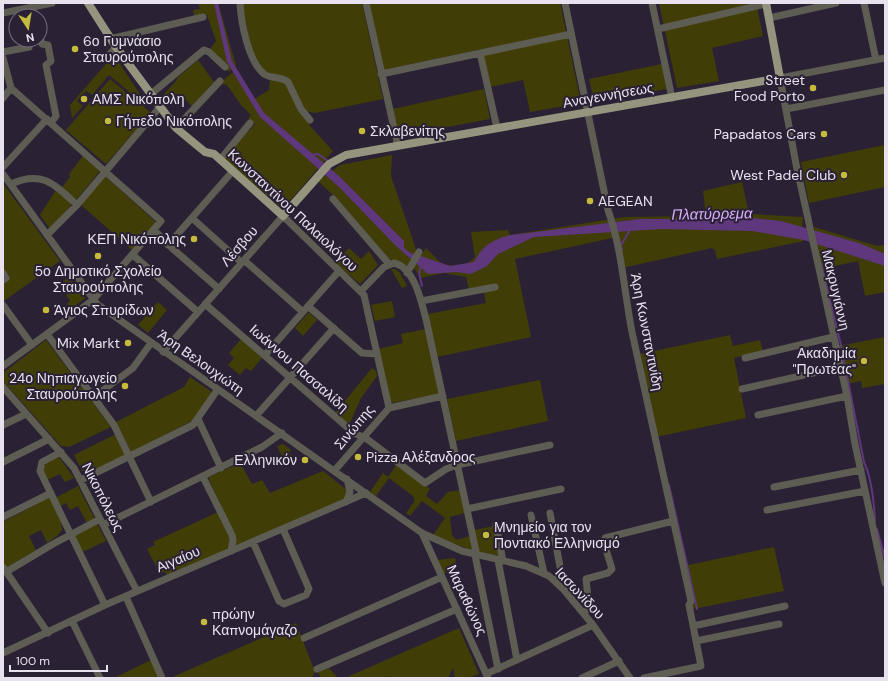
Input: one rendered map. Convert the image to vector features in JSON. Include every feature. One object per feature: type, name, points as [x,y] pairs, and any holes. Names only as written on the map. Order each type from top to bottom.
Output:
[{"type":"main road","name":"Κωνσταντίνου Παλαιολόγου","points":[[88,3],[110,39],[176,128],[205,152],[211,153],[220,160],[282,216]]},
{"type":"main road","name":"Μακρυγιάννη","points":[[766,4],[780,78]]},
{"type":"main road","name":"Αναγεννήσεως","points":[[335,160],[350,154],[780,78]]},
{"type":"main road","name":"Λέσβου","points":[[282,216],[329,164],[335,160]]},
{"type":"street","points":[[8,3],[6,12],[52,3]]},
{"type":"street","points":[[240,3],[244,32],[251,54],[264,73],[285,80],[301,109],[310,120]]},
{"type":"street","points":[[366,3],[398,146]]},
{"type":"street","name":"Άρη Κωνσταντινίδη","points":[[565,3],[587,112],[616,237],[632,331],[691,601],[689,605],[701,666],[644,678]]},
{"type":"street","points":[[652,3],[672,98]]},
{"type":"street","points":[[769,18],[836,3]]},
{"type":"street","points":[[864,3],[876,60]]},
{"type":"street","points":[[658,29],[766,4]]},
{"type":"street","points":[[110,39],[204,17]]},
{"type":"street","points":[[381,74],[571,34]]},
{"type":"street","points":[[3,167],[49,121],[56,116],[46,65],[51,61],[48,45]]},
{"type":"street","points":[[105,59],[116,47]]},
{"type":"street","points":[[3,52],[24,48]]},
{"type":"street","points":[[151,94],[204,50],[207,50],[225,67]]},
{"type":"street","points":[[480,53],[497,128]]},
{"type":"street","points":[[3,58],[11,88],[161,221],[93,300],[3,366]]},
{"type":"street","name":"Αναγεννήσεως","points":[[780,78],[885,58]]},
{"type":"street","name":"Μακρυγιάννη","points":[[780,78],[812,243],[847,396],[885,583]]},
{"type":"street","points":[[176,128],[220,81]]},
{"type":"street","points":[[3,98],[11,88]]},
{"type":"street","points":[[786,110],[885,90]]},
{"type":"street","points":[[47,235],[77,205],[160,108]]},
{"type":"street","points":[[220,160],[250,123]]},
{"type":"street","points":[[168,245],[232,172]]},
{"type":"street","name":"Άρη Βελουχιώτη","points":[[3,174],[93,300],[151,343],[335,470],[422,533]]},
{"type":"street","points":[[10,184],[24,179],[46,180],[77,205]]},
{"type":"street","points":[[333,199],[389,264]]},
{"type":"street","name":"Λέσβου","points":[[164,352],[282,216]]},
{"type":"street","name":"Κωνσταντίνου Παλαιολόγου","points":[[282,216],[361,291],[366,300],[389,408]]},
{"type":"street","points":[[192,218],[303,312]]},
{"type":"street","points":[[154,230],[168,245],[219,288]]},
{"type":"street","points":[[407,273],[419,252]]},
{"type":"street","points":[[133,255],[198,312]]},
{"type":"street","points":[[361,291],[389,264],[397,264],[407,273],[416,286],[443,396],[467,509],[498,669]]},
{"type":"street","points":[[265,355],[339,271]]},
{"type":"street","points":[[421,302],[495,287]]},
{"type":"street","name":"Ιωάννου Πασσαλίδη","points":[[205,304],[354,433],[362,437],[425,483],[446,469],[457,465]]},
{"type":"street","points":[[3,305],[32,345]]},
{"type":"street","points":[[308,306],[362,353],[377,354]]},
{"type":"street","points":[[256,416],[334,328]]},
{"type":"street","points":[[47,334],[114,425],[151,502]]},
{"type":"street","points":[[745,358],[833,337]]},
{"type":"street","points":[[94,397],[133,368],[151,343]]},
{"type":"street","points":[[742,389],[840,367]]},
{"type":"street","name":"Νικοπόλεως","points":[[3,387],[72,466],[81,480],[137,591]]},
{"type":"street","points":[[81,480],[190,426],[198,419],[218,389]]},
{"type":"street","name":"Σινώπης","points":[[335,470],[362,437],[389,408],[443,396]]},
{"type":"street","points":[[758,415],[847,396]]},
{"type":"street","points":[[3,425],[26,414]]},
{"type":"street","points":[[198,419],[221,468]]},
{"type":"street","points":[[48,633],[5,570],[71,534],[151,502],[262,448],[282,433]]},
{"type":"street","points":[[3,462],[48,439]]},
{"type":"street","points":[[457,465],[550,445]]},
{"type":"street","points":[[61,452],[43,462],[40,465],[40,471],[105,605]]},
{"type":"street","points":[[774,487],[861,470]]},
{"type":"street","points":[[203,477],[232,535],[233,540],[231,551]]},
{"type":"street","points":[[346,502],[350,492],[347,479]]},
{"type":"street","points":[[467,509],[560,489]]},
{"type":"street","points":[[767,510],[865,490]]},
{"type":"street","points":[[3,517],[51,493]]},
{"type":"street","name":"Αιγαίου","points":[[3,653],[105,605],[366,493]]},
{"type":"street","points":[[550,513],[561,572],[555,581]]},
{"type":"street","points":[[531,515],[544,573]]},
{"type":"street","points":[[584,614],[589,607],[586,579],[608,573],[612,569],[604,543],[605,538],[673,521]]},
{"type":"street","points":[[496,525],[517,660]]},
{"type":"street","points":[[253,542],[279,601],[284,604],[288,604],[305,596],[308,591],[283,529]]},
{"type":"street","name":"Ιασωνίδου","points":[[422,533],[441,543],[476,555],[529,566],[544,573],[555,581],[584,614],[630,678]]},
{"type":"street","name":"Μαραθώνος","points":[[422,533],[487,676]]},
{"type":"street","points":[[431,553],[436,544],[441,543]]},
{"type":"street","points":[[304,638],[442,577]]},
{"type":"street","points":[[126,597],[162,678]]},
{"type":"street","points":[[693,626],[785,606]]},
{"type":"street","points":[[317,669],[457,609]]},
{"type":"street","points":[[72,621],[100,678]]},
{"type":"street","points":[[696,641],[779,624]]},
{"type":"street","points":[[487,676],[498,669],[593,625]]},
{"type":"street","points":[[582,678],[619,661]]},
{"type":"shaded area","points":[[198,3],[218,3],[236,65],[229,72],[210,49],[216,41],[207,15],[195,19],[193,10],[200,9]]},
{"type":"shaded area","points":[[214,3],[218,3],[232,61],[264,113],[339,176],[404,241],[404,248],[409,252],[450,266],[474,262],[481,251],[493,241],[511,235],[640,219],[699,219],[735,216],[781,221],[859,243],[885,254],[885,266],[804,240],[752,231],[662,229],[534,237],[498,254],[487,266],[471,274],[457,272],[428,274],[396,246],[340,188],[260,117],[227,62]]},
{"type":"shaded area","points":[[242,3],[362,3],[383,99],[315,113],[306,111],[290,82],[267,73],[260,66],[250,44]]},
{"type":"shaded area","points":[[368,3],[560,3],[581,103],[530,112],[523,80],[490,87],[482,49],[384,70]]},
{"type":"shaded area","points":[[659,3],[756,3],[763,36],[712,48],[719,81],[677,88]]},
{"type":"shaded area","points":[[198,60],[214,82],[192,106],[182,96],[175,103],[171,98],[165,100],[163,95],[177,80],[177,78]]},
{"type":"shaded area","points":[[118,61],[145,102],[145,105],[109,75],[92,95],[86,91],[77,101],[83,106],[72,118],[70,105],[106,64]]},
{"type":"shaded area","points":[[662,64],[667,89],[594,101],[589,79]]},
{"type":"shaded area","points":[[233,72],[251,101],[269,90],[270,79],[285,83],[310,126],[333,151],[283,209],[223,159],[255,124],[248,118],[251,115],[241,105],[227,85],[220,83]]},
{"type":"shaded area","name":"Γήπεδο Νικόπολης","points":[[110,79],[151,113],[106,164],[66,130]]},
{"type":"shaded area","points":[[484,89],[490,119],[399,136],[393,109]]},
{"type":"shaded area","name":"West Padel Club","points":[[885,145],[885,187],[809,203],[801,162]]},
{"type":"shaded area","points":[[392,155],[391,176],[416,249],[415,255],[408,266],[388,258],[338,200],[318,181],[340,165]]},
{"type":"shaded area","points":[[83,156],[100,171],[76,200],[62,187],[70,177],[69,174]]},
{"type":"shaded area","points":[[105,176],[157,223],[132,250],[81,205]]},
{"type":"shaded area","points":[[742,182],[749,214],[803,217],[802,229],[804,241],[717,259],[715,250],[712,248],[622,268],[617,237],[515,259],[531,337],[437,357],[428,314],[486,303],[483,287],[469,290],[466,277],[444,273],[421,278],[413,267],[426,248],[443,265],[465,266],[475,257],[471,232],[508,230],[510,235],[625,217],[706,216],[703,191]]},
{"type":"shaded area","points":[[3,183],[60,261],[4,301],[3,283],[10,277],[3,268]]},
{"type":"shaded area","points":[[56,190],[72,204],[50,229],[40,215]]},
{"type":"shaded area","points":[[814,227],[877,246],[885,245],[885,292],[865,296],[858,261],[821,269]]},
{"type":"shaded area","points":[[349,248],[361,259],[369,251],[378,265],[360,284],[335,263]]},
{"type":"shaded area","points":[[391,269],[395,269],[400,273],[407,286],[402,288]]},
{"type":"shaded area","points":[[69,277],[75,285],[64,292],[59,285]]},
{"type":"shaded area","points":[[77,288],[85,298],[71,309],[67,304],[70,301],[66,295]]},
{"type":"shaded area","points":[[392,301],[395,317],[375,321],[371,305]]},
{"type":"shaded area","points":[[158,302],[167,310],[148,333],[138,325]]},
{"type":"shaded area","points":[[309,312],[317,320],[303,336],[295,328]]},
{"type":"shaded area","points":[[426,329],[440,391],[438,394],[392,403],[389,401],[379,349],[403,343],[401,334]]},
{"type":"shaded area","points":[[730,335],[733,346],[760,340],[763,351],[734,358],[746,418],[656,437],[640,354]]},
{"type":"shaded area","name":"Ακαδημία \"Πρωτέας\"","points":[[885,337],[885,384],[862,388],[861,381],[847,384],[839,346]]},
{"type":"shaded area","points":[[241,339],[262,358],[251,371],[246,368],[240,375],[228,365],[234,358],[229,353]]},
{"type":"shaded area","points":[[46,340],[111,427],[69,447],[61,446],[3,381],[3,373]]},
{"type":"shaded area","points":[[372,368],[376,371],[377,376],[361,398],[349,425],[335,413]]},
{"type":"shaded area","points":[[190,377],[212,392],[194,420],[131,452],[116,422],[184,387]]},
{"type":"shaded area","points":[[540,380],[548,421],[456,441],[447,399]]},
{"type":"shaded area","points":[[116,434],[126,455],[85,476],[74,455]]},
{"type":"shaded area","points":[[283,444],[291,450],[289,453],[298,459],[289,464],[285,464],[277,446]]},
{"type":"shaded area","points":[[59,457],[74,478],[65,482],[60,474],[47,480],[42,471],[46,463]]},
{"type":"shaded area","points":[[240,463],[252,484],[262,480],[270,493],[323,471],[353,495],[167,576],[166,573],[158,570],[147,549],[155,545],[153,542],[218,512],[224,512],[209,477]]},
{"type":"shaded area","points":[[396,465],[430,489],[426,496],[437,504],[448,492],[460,490],[465,513],[450,517],[452,535],[456,540],[470,536],[473,551],[433,535],[445,518],[422,501],[410,516],[406,513],[414,502],[414,497],[389,478],[376,496],[370,492],[383,473],[388,477]]},
{"type":"shaded area","points":[[78,486],[106,541],[82,552],[74,535],[89,527],[78,506],[70,510],[66,503],[59,507],[55,498]]},
{"type":"shaded area","points":[[50,497],[61,519],[62,530],[57,536],[47,543],[41,530],[29,536],[36,550],[3,570],[3,522]]},
{"type":"shaded area","points":[[494,526],[500,556],[478,552],[474,530]]},
{"type":"shaded area","points":[[774,547],[784,591],[693,609],[684,566]]},
{"type":"shaded area","points":[[455,558],[457,571],[443,573],[437,560]]},
{"type":"shaded area","points":[[296,623],[315,672],[312,678],[170,678]]},
{"type":"shaded area","points":[[459,628],[479,674],[467,678],[455,678],[453,668],[448,678],[388,678],[387,676],[385,678],[345,678]]},
{"type":"shaded area","points":[[151,660],[159,678],[116,678],[116,677]]},
{"type":"shaded area","points":[[329,668],[338,678],[321,678],[318,672]]},
{"type":"waterway","points":[[311,155],[318,154],[328,161]]},
{"type":"waterway","points":[[622,250],[621,245],[630,230]]},
{"type":"waterway","points":[[821,263],[841,345],[864,462],[871,483],[875,521]]},
{"type":"waterway","points":[[421,266],[419,273],[422,286]]},
{"type":"waterway","points":[[669,485],[697,609]]},
{"type":"waterway","points":[[877,529],[885,559]]},
{"type":"place","name":"6ο Γυμνάσιο Σταυρούπολης","points":[[75,49]]},
{"type":"place","name":"Street Food Porto","points":[[813,88]]},
{"type":"place","name":"ΑΜΣ Νικόπολη","points":[[84,99]]},
{"type":"place","name":"Γήπεδο Νικόπολης","points":[[108,121]]},
{"type":"place","name":"Σκλαβενίτης","points":[[362,131]]},
{"type":"place","name":"Papadatos Cars","points":[[824,134]]},
{"type":"place","name":"West Padel Club","points":[[844,175]]},
{"type":"place","name":"AEGEAN","points":[[590,201]]},
{"type":"place","name":"ΚΕΠ Νικόπολης","points":[[194,239]]},
{"type":"place","name":"5ο Δημοτικό Σχολείο Σταυρούπολης","points":[[98,256]]},
{"type":"place","name":"Άγιος Σπυρίδων","points":[[46,310]]},
{"type":"place","name":"Mix Markt","points":[[128,343]]},
{"type":"place","name":"Ακαδημία \"Πρωτέας\"","points":[[864,361]]},
{"type":"place","name":"24ο Νηπιαγωγείο Σταυρούπολης","points":[[125,386]]},
{"type":"place","name":"Pizza Αλέξανδρος","points":[[358,457]]},
{"type":"place","name":"Ελληνικόν","points":[[305,460]]},
{"type":"place","name":"Μνημείο για τον Ποντιακό Ελληνισμό","points":[[486,535]]},
{"type":"place","name":"πρώην Καπνομάγαζο","points":[[204,622]]},
{"type":"water label","name":"Πλατύρρεμα","points":[[712,214]]}]
